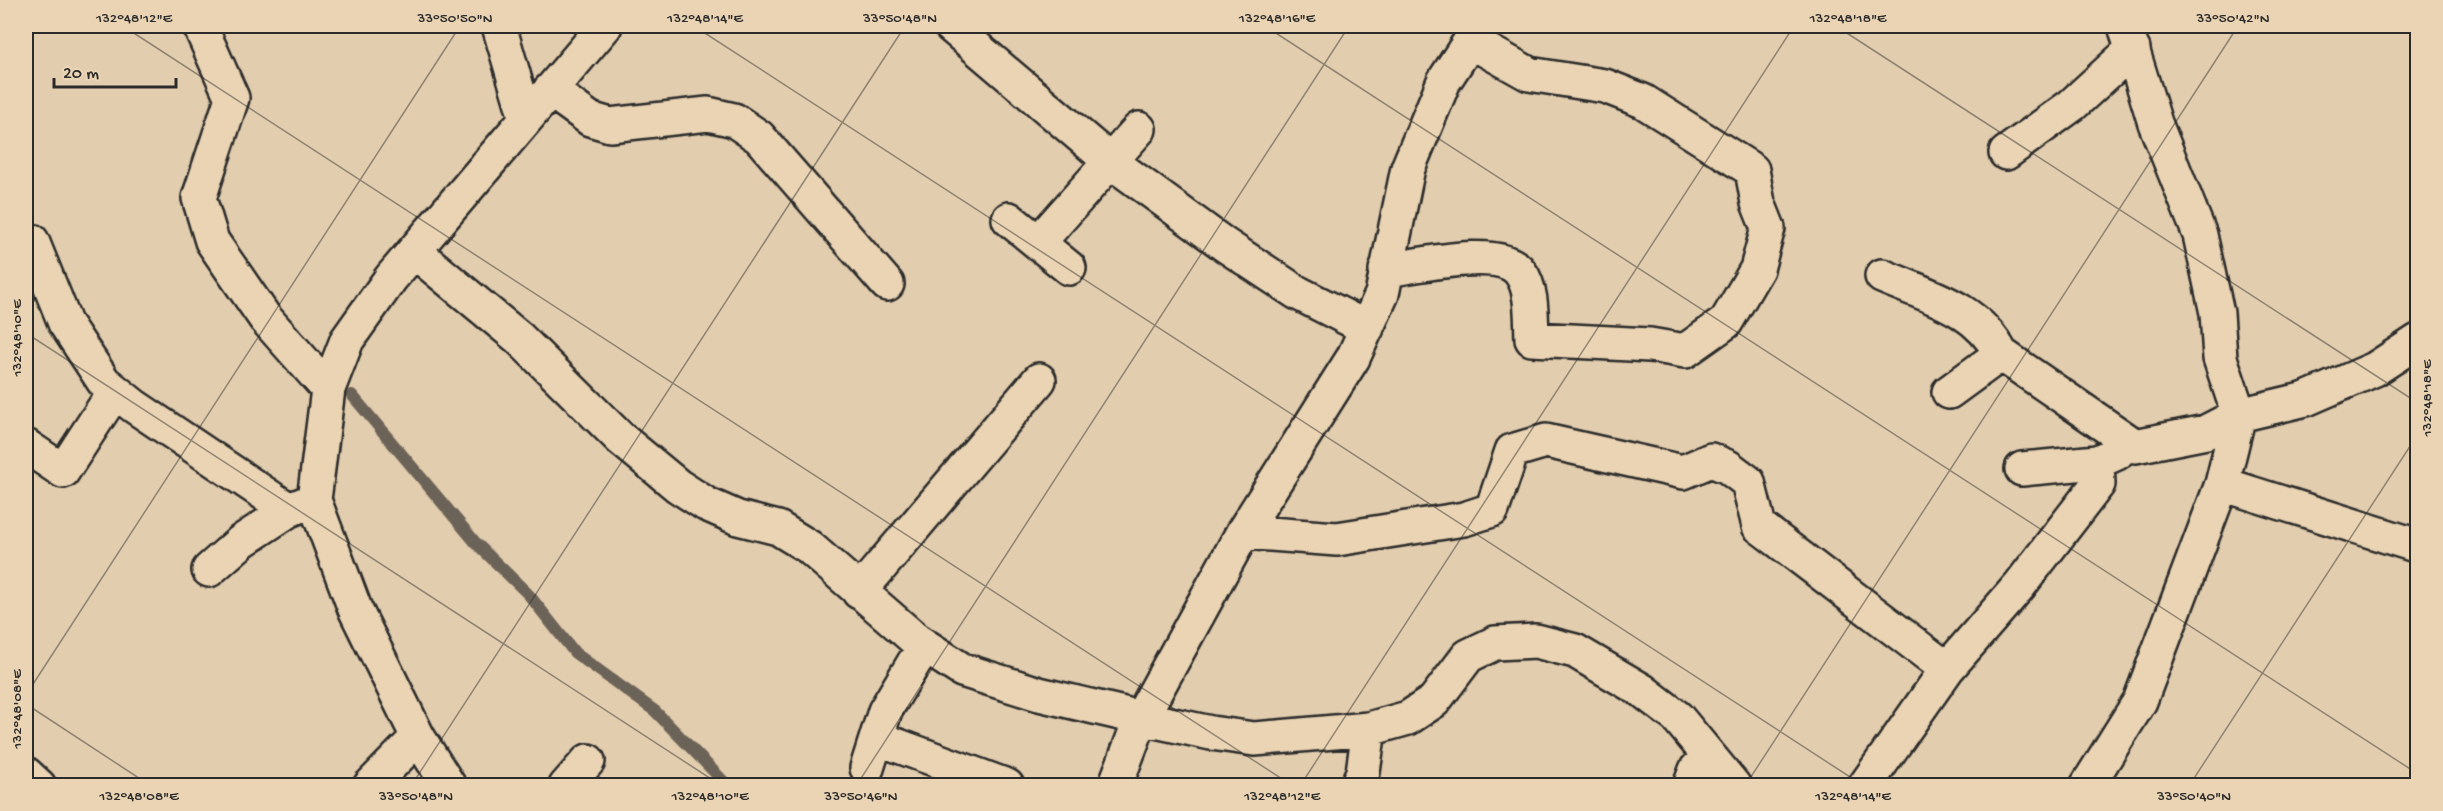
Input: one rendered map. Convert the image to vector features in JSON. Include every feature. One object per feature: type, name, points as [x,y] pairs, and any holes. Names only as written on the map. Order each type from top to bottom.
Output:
[{"type":"street","points":[[200,26],[232,98],[199,198],[212,241],[265,318],[328,389]]},
{"type":"street","points":[[500,26],[526,118]]},
{"type":"street","points":[[209,570],[242,541],[302,505],[328,389],[347,340],[391,278],[605,26]]},
{"type":"street","points":[[951,26],[1110,161],[1225,245],[1296,292],[1366,328]]},
{"type":"street","points":[[1114,786],[1141,718],[1243,532],[1314,424],[1353,358],[1382,294],[1386,270],[1408,168],[1444,81],[1475,33],[1529,74],[1605,86],[1642,101],[1752,170],[1758,203],[1768,228],[1757,269],[1726,322],[1685,351],[1650,345],[1532,339],[1528,292],[1520,272],[1504,260],[1483,258],[1386,270]]},
{"type":"street","points":[[2006,153],[2072,105],[2129,37]]},
{"type":"street","points":[[2087,786],[2139,701],[2222,484],[2239,415],[2220,358],[2217,314],[2200,235],[2156,123],[2129,37]]},
{"type":"street","points":[[550,90],[590,119],[610,125],[708,114],[734,120],[759,137],[887,284]]},
{"type":"street","points":[[1038,243],[1139,129]]},
{"type":"street","points":[[1009,219],[1070,268]]},
{"type":"street","points":[[32,240],[65,323],[104,382],[115,391],[302,505],[418,737],[449,786]]},
{"type":"street","points":[[414,251],[519,338],[621,439],[678,486],[706,504],[738,518],[778,528],[809,547],[924,646],[962,670],[1039,694],[1211,733],[1254,739],[1369,729],[1408,718],[1434,701],[1468,656],[1494,644],[1536,641],[1575,651],[1643,691],[1677,717],[1734,786]]},
{"type":"street","points":[[1882,276],[1970,315],[1993,338],[2001,354],[2136,446]]},
{"type":"street","points":[[2022,469],[2097,462],[2136,446],[2206,432],[2239,415],[2306,399],[2375,369],[2418,341]]},
{"type":"street","points":[[1949,392],[2001,354]]},
{"type":"street","points":[[859,592],[1039,380]]},
{"type":"street","points":[[26,446],[63,471],[115,391]]},
{"type":"street","points":[[1243,532],[1337,539],[1464,519],[1492,510],[1512,451],[1546,441],[1683,472],[1711,459],[1728,466],[1748,482],[1759,526],[1947,669]]},
{"type":"street","points":[[1865,786],[1947,669],[2020,585],[2098,484],[2097,462]]},
{"type":"street","points":[[2222,484],[2418,546]]},
{"type":"street","points":[[924,646],[885,711],[872,753],[1007,786]]},
{"type":"street","points":[[1357,786],[1363,772],[1369,729]]},
{"type":"street","points":[[370,786],[418,737]]},
{"type":"street","points":[[1690,786],[1696,770],[1708,757]]},
{"type":"street","points":[[566,786],[588,761]]},
{"type":"street","points":[[26,774],[39,786]]},
{"type":"waterway","points":[[352,395],[476,543],[529,595],[575,653],[655,711],[728,786]]}]
